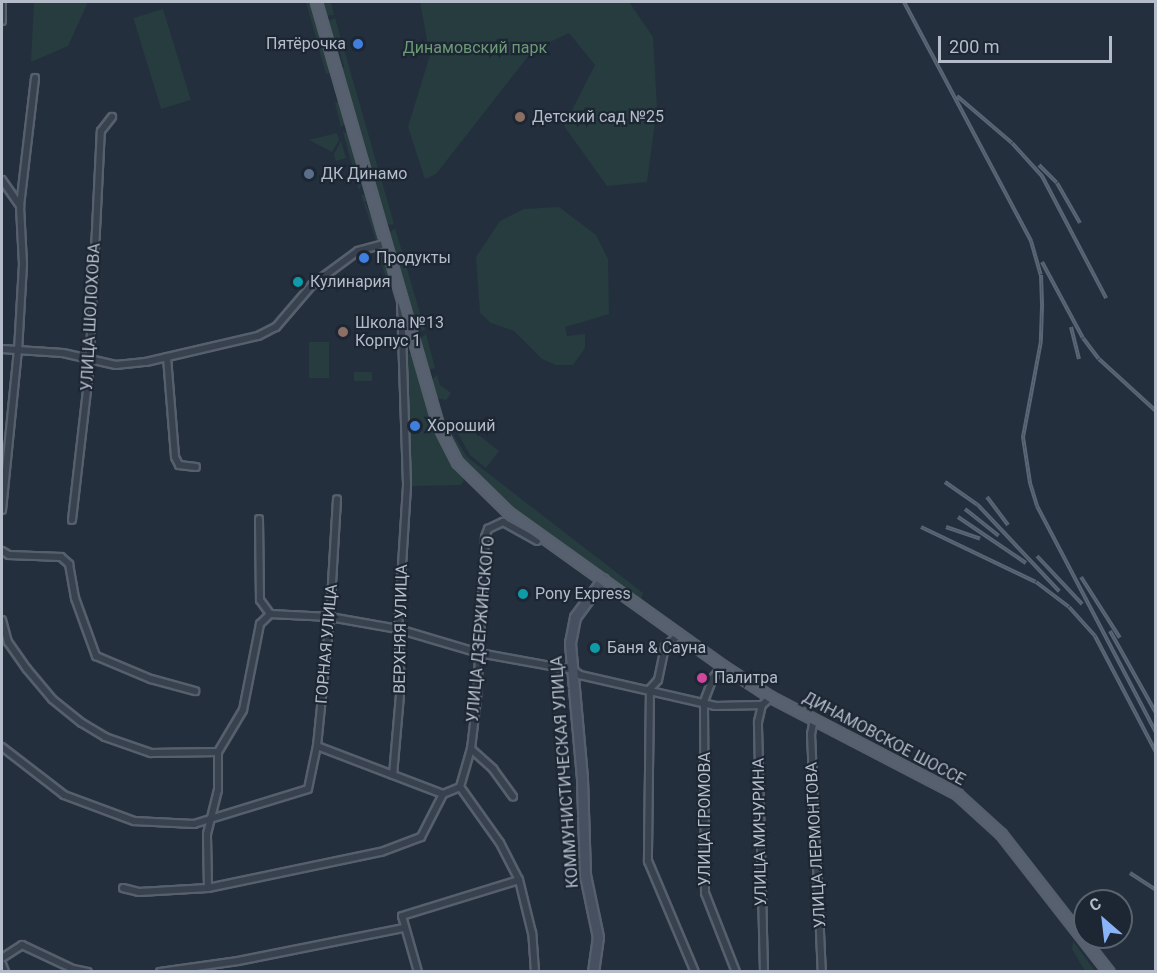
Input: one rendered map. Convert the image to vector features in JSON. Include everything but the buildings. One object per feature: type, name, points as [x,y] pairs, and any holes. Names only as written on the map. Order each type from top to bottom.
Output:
[{"type":"main road","name":"ДИНАМОВСКОЕ ШОССЕ","points":[[316,2],[438,425],[457,462],[508,512],[723,666],[771,697],[940,783],[978,810],[1001,834],[1109,972]]},
{"type":"street","points":[[2,2],[2,21]]},
{"type":"street","points":[[2,510],[18,351],[23,264],[20,206],[35,78]]},
{"type":"street","name":"УЛИЦА ШОЛОХОВА","points":[[72,520],[89,360],[101,131],[112,117]]},
{"type":"street","points":[[2,180],[20,206]]},
{"type":"street","points":[[2,349],[63,353],[116,365],[167,357],[258,336],[276,327],[312,285],[358,251],[385,244]]},
{"type":"street","name":"ВЕРХНЯЯ УЛИЦА","points":[[393,775],[401,683],[398,629],[408,484],[401,348],[401,300]]},
{"type":"street","points":[[401,348],[414,345]]},
{"type":"street","points":[[167,357],[175,457],[179,465],[196,467]]},
{"type":"street","name":"ГОРНАЯ УЛИЦА","points":[[209,817],[308,789],[317,746],[330,617],[337,498]]},
{"type":"street","points":[[258,519],[260,600],[270,614]]},
{"type":"street","name":"УЛИЦА ДЗЕРЖИНСКОГО","points":[[460,787],[471,748],[488,529],[502,522],[537,541]]},
{"type":"street","points":[[2,551],[9,555],[55,556],[69,564],[75,598],[96,656],[151,679],[195,691]]},
{"type":"street","name":"КОММУНИСТИЧЕСКАЯ УЛИЦА","points":[[592,972],[598,937],[585,875],[582,778],[572,628],[603,579]]},
{"type":"street","points":[[208,888],[209,817],[218,790],[218,752],[243,710],[260,624],[270,614],[330,617],[398,629],[479,653],[573,670],[580,675],[728,708],[762,705],[771,697]]},
{"type":"street","points":[[2,620],[8,642],[27,669],[52,699],[82,723],[105,737],[151,753],[218,752]]},
{"type":"street","points":[[680,634],[665,647],[658,680],[650,689],[648,861],[659,880],[695,972]]},
{"type":"street","name":"УЛИЦА ГРОМОВА","points":[[723,666],[713,678],[704,702],[705,893],[736,972]]},
{"type":"street","name":"УЛИЦА МИЧУРИНА","points":[[762,705],[758,722],[764,972]]},
{"type":"street","name":"УЛИЦА ЛЕРМОНТОВА","points":[[814,718],[812,734],[822,972]]},
{"type":"street","points":[[317,746],[443,794]]},
{"type":"street","points":[[2,747],[64,795],[103,812],[134,820],[171,824],[194,824],[209,817]]},
{"type":"street","points":[[471,748],[493,769],[513,797]]},
{"type":"street","points":[[123,888],[139,892],[208,888],[381,852],[421,837],[443,794],[460,787],[500,843],[519,880],[532,933],[535,972]]},
{"type":"street","points":[[418,972],[403,928],[402,916],[519,880]]},
{"type":"street","points":[[160,972],[236,961],[403,928]]},
{"type":"street","points":[[2,958],[22,945],[73,969],[88,972]]},
{"type":"street","points":[[2,964],[5,972]]},
{"type":"green space","points":[[34,2],[88,2],[68,46],[31,62]]},
{"type":"green space","points":[[306,2],[312,2],[330,73],[326,74]]},
{"type":"green space","points":[[320,2],[331,2],[334,15],[325,16]]},
{"type":"green space","name":"Динамовский парк","points":[[420,2],[629,2],[653,37],[657,107],[647,182],[607,186],[564,126],[595,65],[569,33],[533,50],[436,174],[425,179],[408,127],[430,55]]},
{"type":"green space","points":[[163,9],[191,100],[161,109],[133,18]]},
{"type":"green space","points":[[335,18],[394,224],[391,225],[383,222],[341,72],[344,66],[338,46],[333,45],[326,22]]},
{"type":"green space","points":[[340,101],[346,123],[341,127],[335,103]]},
{"type":"green space","points":[[343,132],[349,133],[363,181],[359,190]]},
{"type":"green space","points":[[337,133],[339,140],[332,152],[309,140]]},
{"type":"green space","points":[[341,141],[346,158],[336,161],[334,154]]},
{"type":"green space","points":[[361,194],[368,197],[365,202],[379,237],[376,241]]},
{"type":"green space","points":[[559,207],[596,235],[608,259],[609,314],[565,327],[567,336],[585,334],[585,348],[573,365],[556,365],[542,359],[514,331],[491,323],[480,313],[476,257],[500,221],[524,209]]},
{"type":"green space","points":[[395,228],[425,330],[414,328],[387,235]]},
{"type":"green space","points":[[379,248],[393,288],[390,289],[376,249]]},
{"type":"green space","points":[[426,334],[435,368],[428,370],[417,341]]},
{"type":"green space","points":[[309,342],[329,342],[329,378],[309,378]]},
{"type":"green space","points":[[406,353],[412,355],[433,426],[464,480],[461,485],[410,486]]},
{"type":"green space","points":[[354,372],[372,372],[372,381],[354,381]]},
{"type":"green space","points":[[437,375],[440,385],[451,393],[446,400],[433,397],[431,380]]},
{"type":"green space","points":[[449,428],[467,457],[643,593],[641,599],[524,518],[478,480],[460,460],[445,430]]},
{"type":"green space","points":[[456,430],[476,433],[499,451],[486,468],[470,455]]},
{"type":"green space","points":[[1073,941],[1073,949],[1079,949],[1095,971],[1085,971],[1072,949]]},
{"type":"railway","points":[[904,2],[1031,241],[1041,275],[1042,307],[1041,341],[1023,437],[1030,483],[1037,506],[1156,733]]},
{"type":"railway","points":[[957,96],[1012,143],[1042,176],[1106,298]]},
{"type":"railway","points":[[1039,165],[1057,183],[1080,223]]},
{"type":"railway","points":[[1042,262],[1083,338],[1099,359],[1156,411]]},
{"type":"railway","points":[[1071,327],[1079,359]]},
{"type":"railway","points":[[945,482],[977,504],[1059,591]]},
{"type":"railway","points":[[987,497],[1008,525]]},
{"type":"railway","points":[[965,509],[999,536]]},
{"type":"railway","points":[[958,517],[1026,563]]},
{"type":"railway","points":[[921,527],[1036,582],[1069,607],[1095,636],[1156,752]]},
{"type":"railway","points":[[946,527],[980,539]]},
{"type":"railway","points":[[1037,556],[1082,604]]},
{"type":"railway","points":[[1081,577],[1120,638]]},
{"type":"railway","points":[[1110,631],[1156,713]]},
{"type":"railway","points":[[1130,873],[1156,890]]},
{"type":"place","name":"Пятёрочка","points":[[358,44]]},
{"type":"place","name":"Детский сад №25","points":[[520,117]]},
{"type":"place","name":"ДК Динамо","points":[[309,174]]},
{"type":"place","name":"Продукты","points":[[364,258]]},
{"type":"place","name":"Кулинария","points":[[298,282]]},
{"type":"place","name":"Школа №13 Корпус 1","points":[[343,332]]},
{"type":"place","name":"Хороший","points":[[415,426]]},
{"type":"place","name":"Pony Express","points":[[523,594]]},
{"type":"place","name":"Баня & Сауна","points":[[595,648]]},
{"type":"place","name":"Палитра","points":[[702,678]]}]
